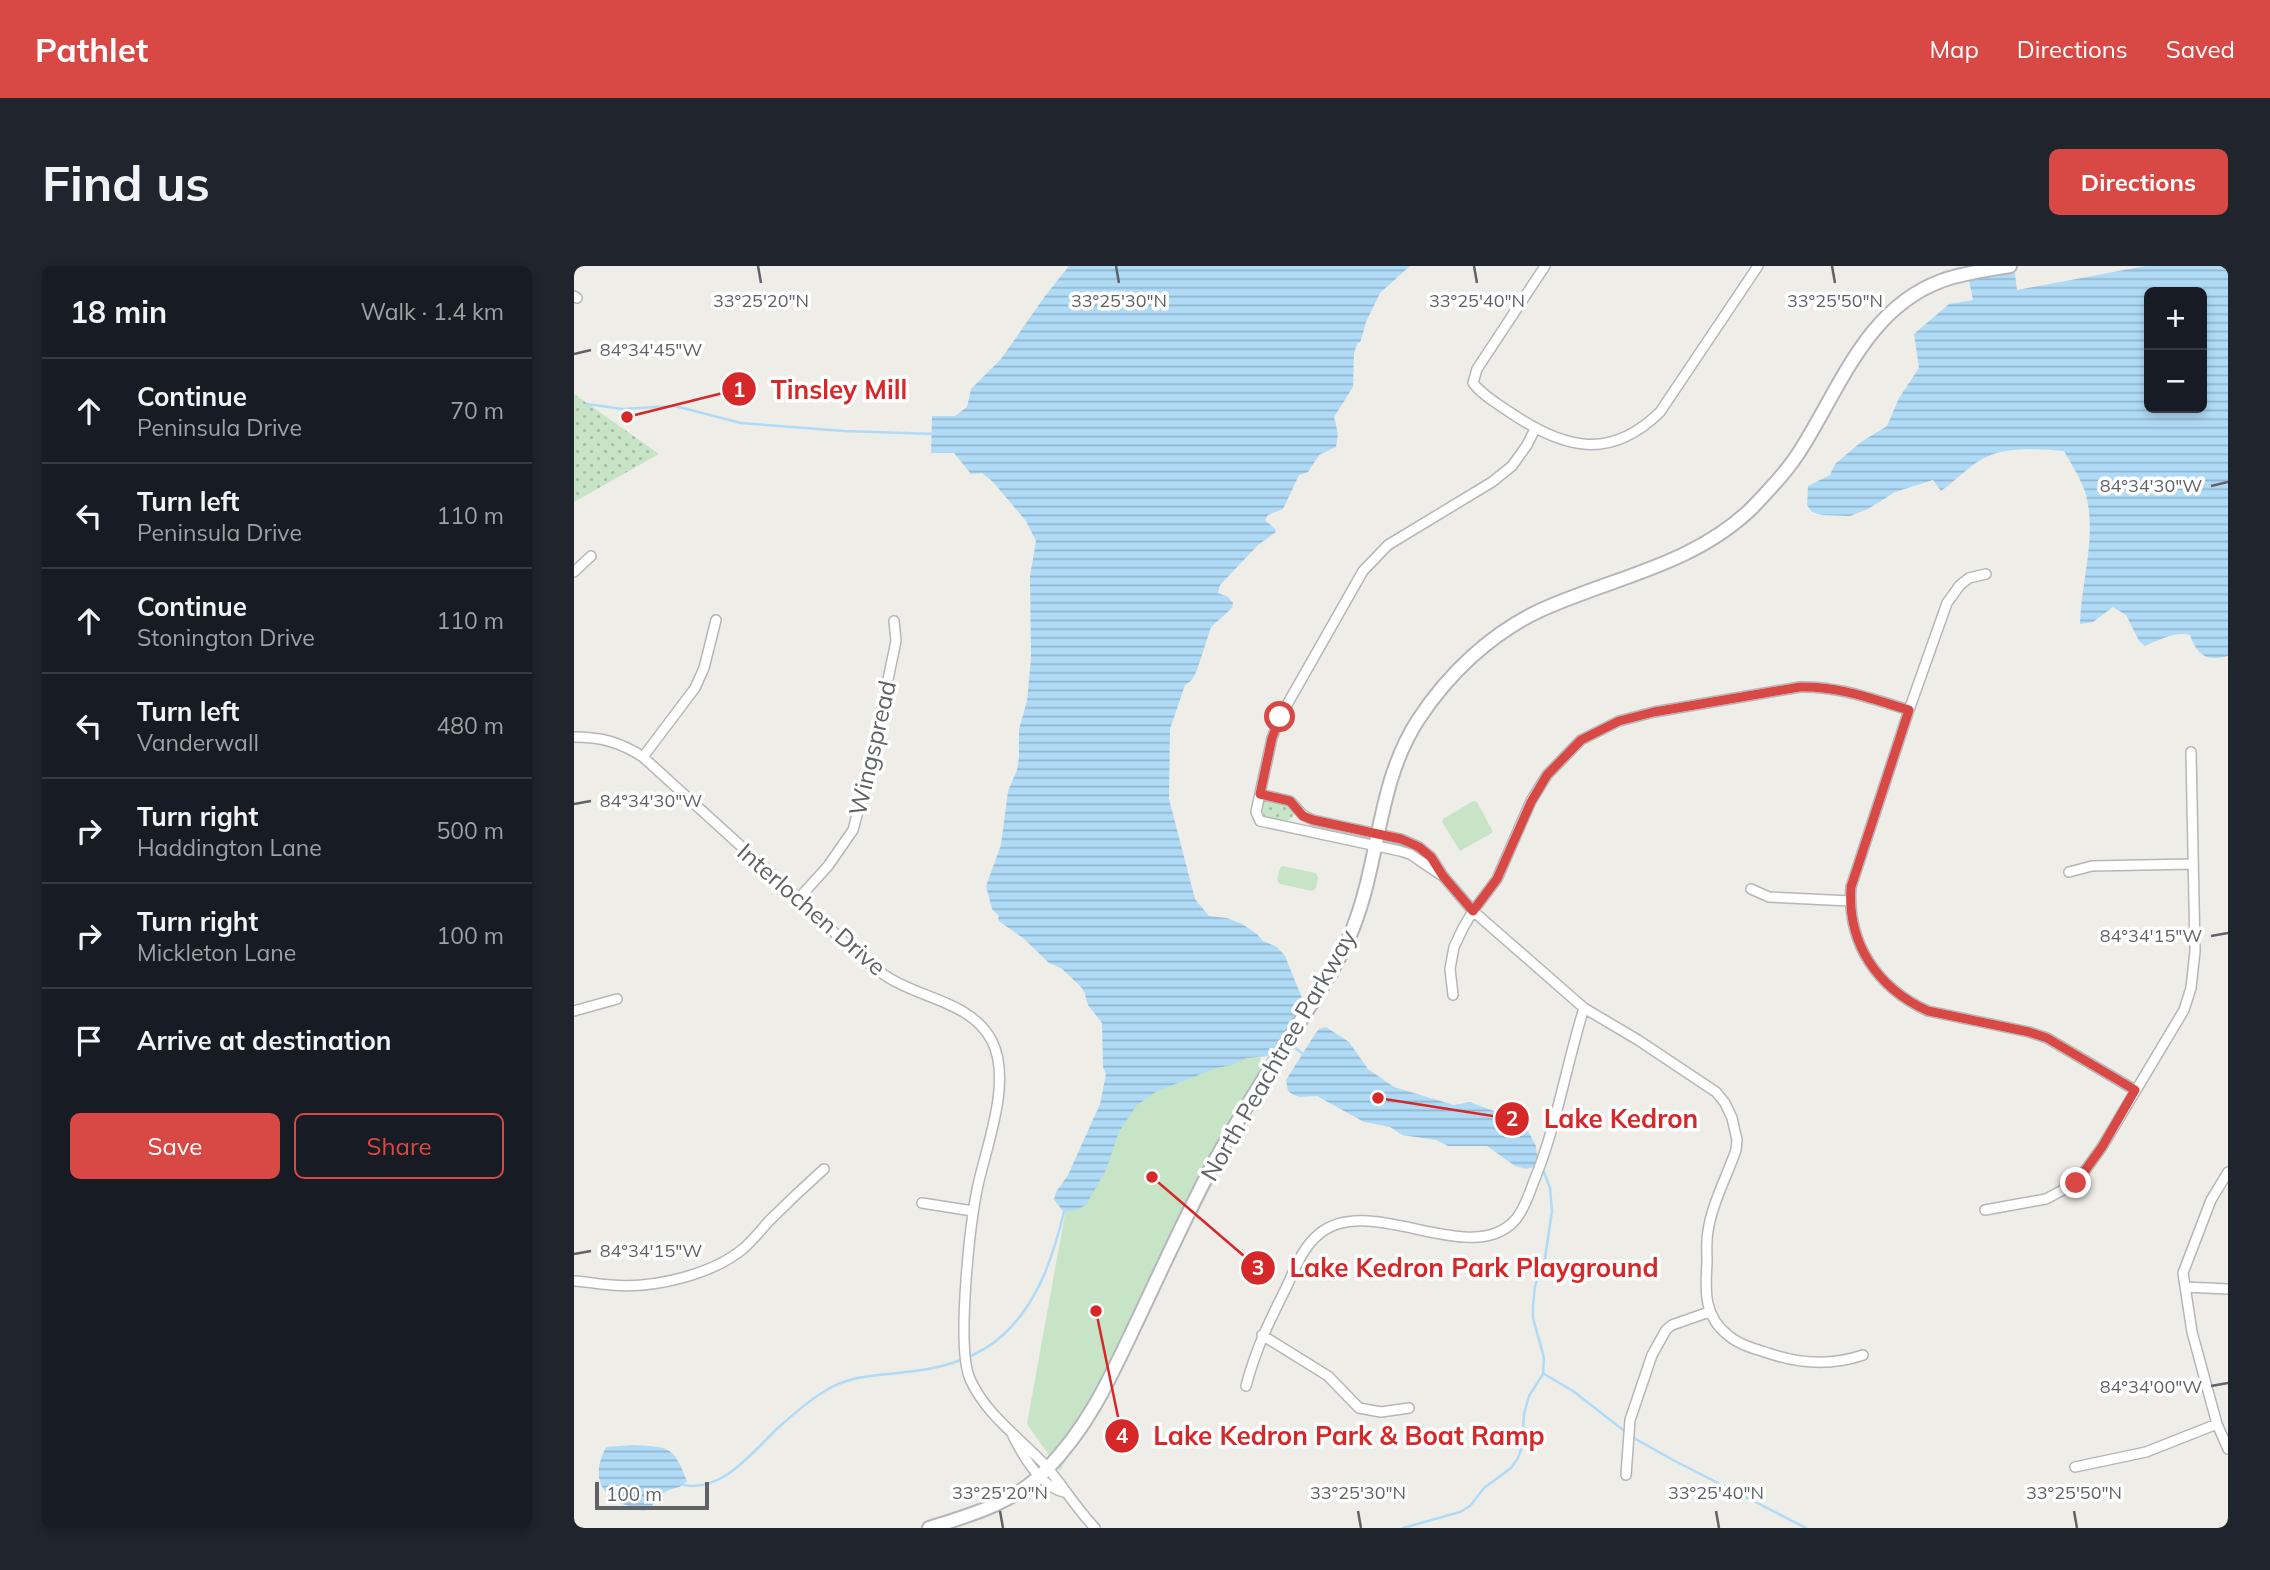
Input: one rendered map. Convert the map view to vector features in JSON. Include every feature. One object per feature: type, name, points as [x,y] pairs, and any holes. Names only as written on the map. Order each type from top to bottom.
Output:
[{"type":"street","points":[[1545,266],[1477,369],[1473,383],[1535,429],[1564,442],[1594,445],[1617,441],[1644,428],[1660,412],[1758,266]]},
{"type":"street","name":"North Peachtree Parkway","points":[[929,1528],[992,1507],[1022,1490],[1044,1472],[1083,1427],[1103,1393],[1208,1173],[1259,1085],[1344,950],[1363,901],[1390,779],[1420,716],[1468,660],[1494,638],[1533,614],[1680,558],[1731,527],[1773,486],[1800,452],[1858,351],[1876,327],[1920,291],[1942,280],[2010,266]]},
{"type":"street","points":[[1443,876],[1410,854],[1261,821],[1256,812],[1272,738],[1280,717],[1363,571],[1388,545],[1492,482],[1512,466],[1535,429]]},
{"type":"street","points":[[574,572],[591,556]]},
{"type":"street","points":[[1986,574],[1969,578],[1960,584],[1947,603],[1851,887],[1850,901],[1855,928],[1865,956],[1874,970],[1890,989],[1905,999],[1928,1011],[2047,1038],[2135,1090]]},
{"type":"street","points":[[643,757],[695,688],[704,668],[716,621]]},
{"type":"street","name":"Wingspread","points":[[799,898],[828,866],[853,830],[894,654],[894,621]]},
{"type":"street","points":[[1453,995],[1450,969],[1454,947],[1473,911],[1497,879],[1531,802],[1547,775],[1581,740],[1619,721],[1654,712],[1800,687],[1821,686],[1848,691],[1909,710]]},
{"type":"street","name":"Interlochen Drive","points":[[574,737],[615,741],[643,757],[885,976],[959,1009],[991,1040],[1000,1063],[998,1096],[973,1210],[965,1357],[969,1377],[994,1416],[1011,1432],[1018,1448],[1044,1472],[1055,1490],[1064,1492],[1095,1528]]},
{"type":"street","points":[[1984,1210],[2046,1199],[2076,1183],[2097,1154],[2183,1010],[2191,988],[2195,951],[2191,752]]},
{"type":"street","points":[[1260,794],[1290,801],[1306,817],[1401,839],[1419,847],[1431,857],[1443,876],[1473,911],[1584,1008],[1716,1092],[1732,1118],[1737,1140],[1736,1150],[1707,1233],[1705,1287],[1709,1312],[1730,1338],[1790,1360],[1813,1363],[1863,1355]]},
{"type":"street","points":[[1302,830],[1306,817]]},
{"type":"street","points":[[2068,872],[2092,866],[2192,864]]},
{"type":"street","points":[[1751,889],[1769,897],[1850,901]]},
{"type":"street","points":[[574,1012],[617,999]]},
{"type":"street","points":[[1246,1386],[1262,1335],[1300,1257],[1320,1233],[1334,1225],[1358,1220],[1470,1237],[1494,1233],[1509,1225],[1520,1213],[1558,1113],[1570,1053],[1584,1008]]},
{"type":"street","points":[[574,1282],[613,1286],[646,1284],[680,1279],[720,1264],[746,1247],[824,1169]]},
{"type":"street","points":[[2228,1172],[2211,1200],[2183,1273],[2192,1332],[2217,1424],[2228,1449]]},
{"type":"street","points":[[922,1203],[973,1210]]},
{"type":"street","points":[[2185,1287],[2228,1289]]},
{"type":"street","points":[[1626,1475],[1629,1428],[1635,1402],[1666,1330],[1681,1320],[1709,1312]]},
{"type":"street","points":[[1262,1335],[1328,1376],[1359,1408],[1381,1412],[1409,1408]]},
{"type":"street","points":[[2075,1467],[2146,1452],[2217,1424]]},
{"type":"green space","points":[[574,394],[659,454],[574,502]]},
{"type":"green space","points":[[1267,799],[1286,801],[1294,811],[1292,818],[1283,823],[1264,817],[1261,807]]},
{"type":"green space","points":[[1473,801],[1477,802],[1492,833],[1460,851],[1442,822]]},
{"type":"green space","points":[[1282,866],[1316,873],[1316,888],[1312,891],[1280,884],[1277,880]]},
{"type":"green space","points":[[1256,1044],[1267,1082],[1060,1471],[1027,1424],[1068,1197],[1108,1092]]},
{"type":"water","points":[[1069,266],[1410,266],[1380,293],[1366,322],[1354,353],[1353,387],[1334,417],[1338,434],[1336,447],[1319,455],[1308,472],[1299,475],[1283,509],[1268,515],[1265,520],[1276,532],[1258,545],[1220,585],[1218,593],[1228,597],[1233,603],[1232,608],[1211,627],[1197,670],[1192,680],[1185,685],[1170,729],[1169,799],[1195,899],[1209,916],[1227,918],[1242,924],[1263,941],[1277,947],[1285,956],[1302,998],[1280,1049],[1269,1056],[1246,1058],[1157,1091],[1137,1105],[1119,1132],[1106,1170],[1086,1205],[1064,1212],[1054,1200],[1056,1192],[1068,1175],[1100,1104],[1106,1074],[1103,1067],[1102,1023],[1088,1005],[1080,986],[1061,968],[1049,963],[1023,938],[1000,922],[999,916],[992,909],[986,886],[1001,845],[1008,791],[1019,757],[1019,729],[1027,701],[1031,658],[1030,576],[1036,541],[1026,521],[993,482],[982,473],[971,474],[954,453],[931,453],[932,416],[955,416],[967,407],[971,389],[1001,359]]},
{"type":"water","points":[[1966,266],[2014,266],[2017,290],[2145,266],[2228,266],[2228,656],[2214,658],[2203,655],[2190,635],[2184,634],[2167,637],[2145,646],[2139,641],[2126,615],[2113,607],[2093,622],[2080,624],[2089,543],[2089,511],[2082,484],[2064,451],[2027,449],[1999,452],[1977,462],[1941,491],[1933,480],[1895,492],[1868,509],[1850,516],[1812,512],[1807,505],[1808,486],[1830,475],[1835,464],[1861,442],[1887,426],[1899,398],[1919,368],[1914,334],[1949,304],[1973,300]]},
{"type":"water","points":[[1326,1027],[1349,1042],[1368,1069],[1394,1087],[1454,1105],[1470,1102],[1511,1114],[1528,1131],[1536,1146],[1538,1161],[1535,1167],[1526,1169],[1515,1166],[1487,1146],[1448,1146],[1436,1140],[1402,1135],[1390,1127],[1364,1122],[1317,1096],[1299,1097],[1292,1094],[1288,1091],[1286,1080],[1315,1034]]},
{"type":"water","points":[[632,1445],[668,1450],[678,1460],[687,1481],[664,1493],[645,1511],[620,1503],[611,1497],[601,1484],[599,1476],[601,1457],[606,1447]]},
{"type":"waterway","points":[[587,404],[622,409],[675,406],[741,423],[844,431],[935,434]]},
{"type":"waterway","points":[[1293,1046],[1303,1054]]},
{"type":"waterway","points":[[1403,1528],[1460,1512],[1470,1506],[1484,1488],[1511,1468],[1518,1458],[1529,1396],[1543,1374],[1544,1358],[1533,1318],[1533,1306],[1535,1286],[1545,1258],[1552,1211],[1550,1188],[1542,1167]]},
{"type":"waterway","points":[[684,1485],[698,1486],[725,1476],[798,1410],[832,1387],[862,1377],[950,1364],[994,1343],[1026,1309],[1035,1294],[1055,1246],[1064,1212]]},
{"type":"waterway","points":[[1544,1374],[1573,1391],[1627,1433]]},
{"type":"waterway","points":[[1632,1437],[1806,1528]]},
{"type":"place","name":"Tinsley Mill","points":[[627,417]]},
{"type":"place","name":"Lake Kedron","points":[[1378,1098]]},
{"type":"place","name":"Lake Kedron Park Playground","points":[[1152,1177]]},
{"type":"place","name":"Lake Kedron Park & Boat Ramp","points":[[1096,1311]]},
{"type":"route","points":[[1280,717],[1272,738],[1260,794],[1290,801],[1303,816],[1313,820],[1401,839],[1419,847],[1431,857],[1443,876],[1473,911],[1497,879],[1531,802],[1547,775],[1581,740],[1601,728],[1654,712],[1800,687],[1821,686],[1848,691],[1909,710],[1851,887],[1850,901],[1858,939],[1865,956],[1890,989],[1916,1006],[2047,1038],[2135,1090],[2102,1147],[2076,1183]]}]
